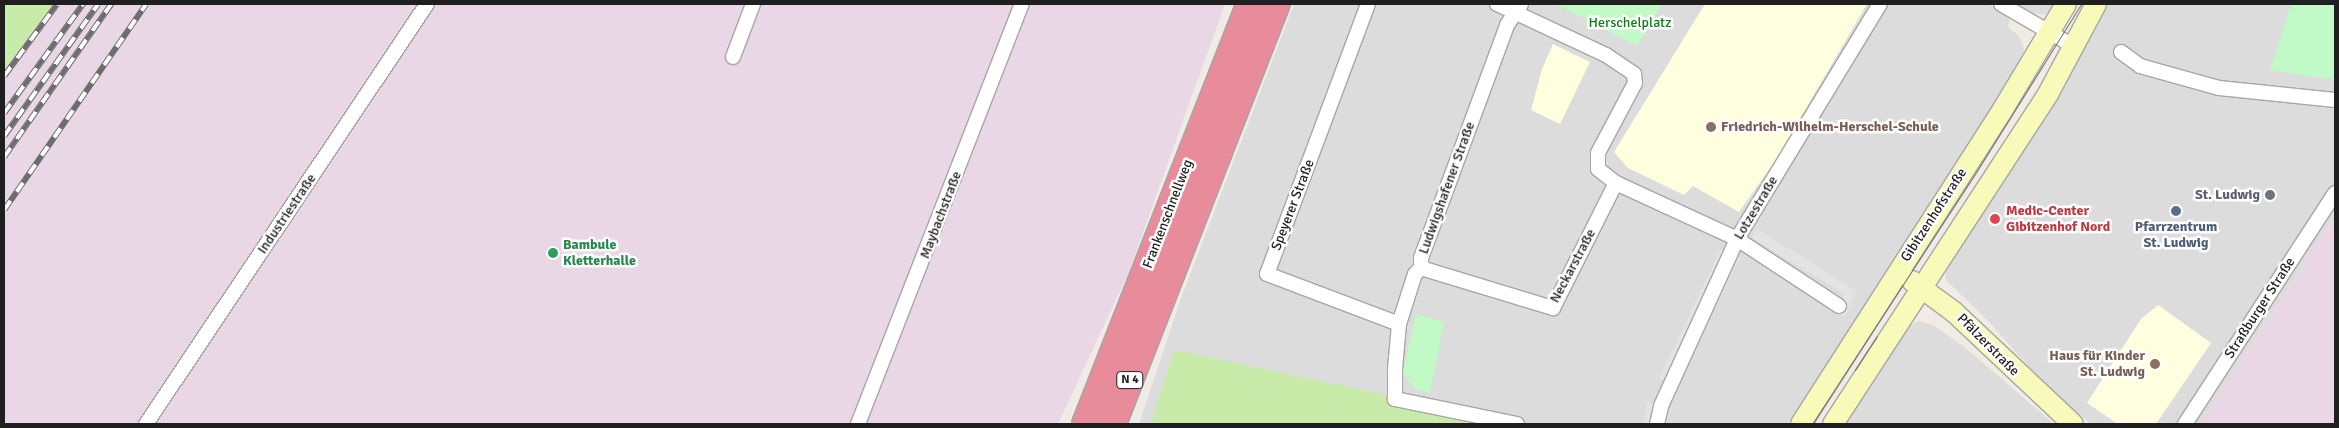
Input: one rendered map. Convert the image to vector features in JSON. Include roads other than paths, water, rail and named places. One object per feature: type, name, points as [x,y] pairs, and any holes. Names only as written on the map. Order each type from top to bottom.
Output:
[{"type":"highway","name":"Frankenschnellweg","points":[[1085,424],[1250,4]]},
{"type":"highway","name":"Frankenschnellweg","points":[[1113,424],[1277,4]]},
{"type":"highway","points":[[1121,424],[1147,336]]},
{"type":"highway","points":[[1075,424],[1118,338]]},
{"type":"main road","name":"Gibitzenhofstraße","points":[[1801,424],[2066,4]]},
{"type":"main road","name":"Gibitzenhofstraße","points":[[1833,424],[2048,94],[2096,4]]},
{"type":"main road","name":"Pfälzerstraße","points":[[1898,272],[1922,287],[1954,312],[2031,388],[2073,424]]},
{"type":"street","name":"Industriestraße","points":[[146,424],[427,4]]},
{"type":"street","points":[[733,57],[753,4]]},
{"type":"street","name":"Maybachstraße","points":[[858,424],[1022,4]]},
{"type":"street","name":"Speyerer Straße","points":[[1368,4],[1267,274],[1399,324]]},
{"type":"street","points":[[1497,4],[1518,8],[1606,55],[1634,74],[1635,83],[1598,153],[1598,169],[1616,183],[1737,239],[1839,306]]},
{"type":"street","name":"Lotzestraße","points":[[1657,424],[1661,406],[1737,239],[1880,4]]},
{"type":"street","points":[[2001,4],[2049,33],[2075,46]]},
{"type":"street","name":"Ludwigshafener Straße","points":[[1517,424],[1395,399],[1399,324],[1415,274],[1421,268],[1421,258],[1507,26],[1518,8]]},
{"type":"street","points":[[2121,52],[2140,66],[2220,88],[2335,100]]},
{"type":"street","name":"Neckarstraße","points":[[1421,268],[1553,308],[1616,183]]},
{"type":"street","name":"Straßburger Straße","points":[[2185,424],[2335,193]]},
{"type":"tram line","points":[[1812,424],[1978,169],[2081,4]]},
{"type":"tram line","points":[[1855,370],[1877,336]]},
{"type":"railway","points":[[4,76],[57,4]]},
{"type":"railway","points":[[4,113],[83,4]]},
{"type":"railway","points":[[4,136],[98,4]]},
{"type":"railway","points":[[4,157],[111,4]]},
{"type":"railway","points":[[4,210],[146,4]]},
{"type":"place","name":"Friedrich-Wilhelm-Herschel-Schule","points":[[1711,127]]},
{"type":"place","name":"St. Ludwig","points":[[2270,195]]},
{"type":"place","name":"Pfarrzentrum St. Ludwig","points":[[2176,211]]},
{"type":"place","name":"Medic-Center Gibitzenhof Nord","points":[[1995,219]]},
{"type":"place","name":"Bambule Kletterhalle","points":[[553,253]]},
{"type":"place","name":"Haus für Kinder St. Ludwig","points":[[2155,364]]},
{"type":"park label","name":"Herschelplatz","points":[[1630,23]]}]
